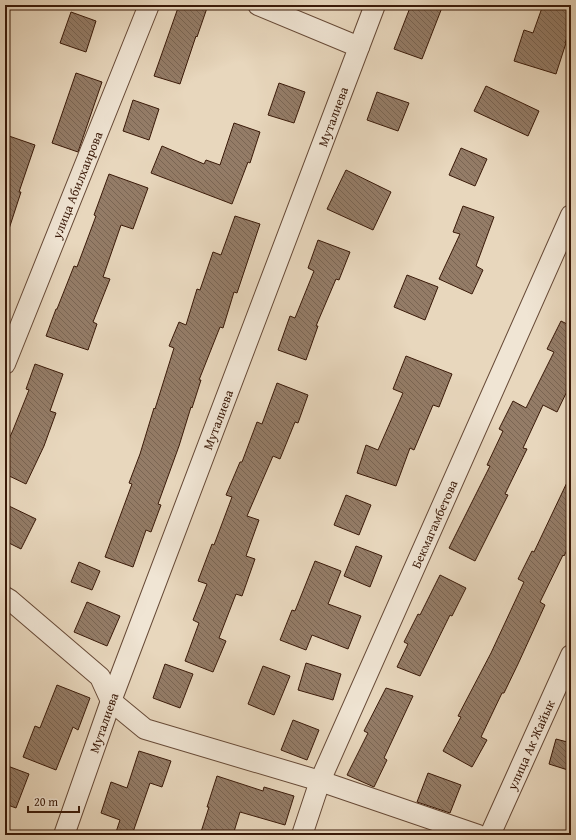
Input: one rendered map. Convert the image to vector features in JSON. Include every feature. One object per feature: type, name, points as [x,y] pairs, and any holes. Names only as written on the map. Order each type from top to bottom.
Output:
[{"type":"street","name":"улица Абилхаирова","points":[[5,364],[149,5]]},
{"type":"street","points":[[258,5],[359,47]]},
{"type":"street","name":"Муталиева","points":[[64,835],[112,701],[375,5]]},
{"type":"street","name":"Бекмагамбетова","points":[[302,835],[320,781],[571,215]]},
{"type":"street","points":[[5,598],[10,600],[100,677],[112,701],[145,729],[320,781],[478,835]]},
{"type":"street","name":"улица Ак Жайык","points":[[490,835],[571,655]]},
{"type":"building","points":[[179,5],[208,5],[180,84],[154,76]]},
{"type":"building","points":[[411,5],[443,5],[422,59],[394,49]]},
{"type":"building","points":[[543,5],[571,5],[571,26],[556,74],[514,61],[524,30],[533,33]]},
{"type":"building","points":[[71,12],[96,21],[86,52],[60,43]]},
{"type":"building","points":[[76,73],[102,82],[78,152],[52,143]]},
{"type":"building","points":[[279,83],[305,92],[294,123],[268,115]]},
{"type":"building","points":[[486,86],[539,111],[528,136],[474,111]]},
{"type":"building","points":[[377,92],[409,103],[398,131],[367,120]]},
{"type":"building","points":[[133,100],[159,109],[149,140],[123,131]]},
{"type":"building","points":[[234,123],[260,132],[250,163],[248,162],[232,204],[151,173],[162,146],[204,164],[206,160],[220,165]]},
{"type":"building","points":[[9,136],[35,145],[19,192],[21,192],[8,232],[5,232],[5,147]]},
{"type":"building","points":[[461,148],[487,159],[475,186],[449,175]]},
{"type":"building","points":[[346,170],[391,192],[373,230],[327,209]]},
{"type":"building","points":[[109,174],[148,188],[133,229],[121,225],[103,277],[110,279],[93,322],[97,324],[88,350],[46,336],[74,266],[77,267],[96,216],[94,215]]},
{"type":"building","points":[[463,206],[494,217],[476,266],[483,270],[472,294],[439,279],[460,234],[453,232]]},
{"type":"building","points":[[235,216],[260,224],[237,293],[234,292],[223,328],[220,327],[199,380],[201,380],[192,408],[191,407],[179,446],[158,504],[161,505],[151,532],[146,530],[133,567],[105,557],[132,484],[129,483],[140,454],[154,408],[155,409],[174,348],[169,346],[179,322],[186,325],[197,289],[200,290],[213,252],[221,255]]},
{"type":"building","points":[[318,240],[350,252],[339,280],[336,279],[316,326],[318,326],[306,360],[278,350],[290,316],[295,318],[314,271],[308,268]]},
{"type":"building","points":[[407,275],[438,287],[425,320],[394,307]]},
{"type":"building","points":[[561,321],[571,326],[571,383],[557,412],[543,405],[523,448],[527,449],[505,494],[508,495],[475,561],[449,548],[490,466],[487,465],[503,431],[499,429],[513,401],[526,408],[554,352],[547,349]]},
{"type":"building","points":[[406,356],[452,374],[439,407],[433,405],[414,450],[410,448],[396,486],[357,473],[366,445],[378,450],[403,393],[393,389]]},
{"type":"building","points":[[35,364],[63,374],[50,411],[56,413],[44,446],[26,484],[5,474],[5,448],[29,390],[26,389]]},
{"type":"building","points":[[277,383],[308,395],[298,423],[295,422],[280,459],[273,456],[247,516],[259,520],[246,556],[255,559],[242,596],[236,594],[219,638],[226,641],[213,672],[185,661],[199,623],[193,620],[207,584],[198,581],[212,544],[214,545],[232,497],[226,495],[240,462],[242,462],[257,422],[262,424]]},
{"type":"building","points":[[571,474],[571,542],[540,602],[545,605],[504,693],[502,693],[481,737],[487,740],[472,767],[443,751],[461,717],[458,716],[491,653],[524,582],[518,579],[532,551],[534,552]]},
{"type":"building","points":[[346,495],[371,505],[359,535],[334,525]]},
{"type":"building","points":[[9,506],[36,519],[21,549],[5,541],[5,513]]},
{"type":"building","points":[[356,546],[382,556],[370,587],[344,576]]},
{"type":"building","points":[[315,561],[341,571],[328,604],[361,616],[348,649],[312,635],[306,650],[280,640],[292,610],[295,611]]},
{"type":"building","points":[[79,562],[100,571],[92,590],[71,582]]},
{"type":"building","points":[[440,575],[466,588],[452,616],[450,615],[420,676],[397,667],[408,644],[404,642],[418,614],[420,615]]},
{"type":"building","points":[[87,602],[120,616],[107,646],[74,632]]},
{"type":"building","points":[[306,663],[341,674],[333,700],[298,690]]},
{"type":"building","points":[[165,664],[193,674],[180,708],[153,698]]},
{"type":"building","points":[[263,666],[290,676],[274,715],[248,704]]},
{"type":"building","points":[[57,685],[90,698],[78,730],[73,727],[56,770],[23,757],[35,726],[40,728]]},
{"type":"building","points":[[386,688],[413,696],[384,758],[387,760],[374,787],[347,775],[368,733],[364,731]]},
{"type":"building","points":[[293,720],[319,730],[307,760],[281,750]]},
{"type":"building","points":[[556,739],[571,743],[571,771],[549,764]]},
{"type":"building","points":[[139,751],[171,761],[162,787],[150,783],[132,835],[115,835],[120,820],[101,813],[111,782],[127,788]]},
{"type":"building","points":[[5,765],[29,774],[16,808],[5,804]]},
{"type":"building","points":[[428,773],[461,785],[450,813],[417,802]]},
{"type":"building","points":[[217,776],[263,791],[264,787],[294,796],[285,825],[240,812],[233,835],[200,835]]}]
